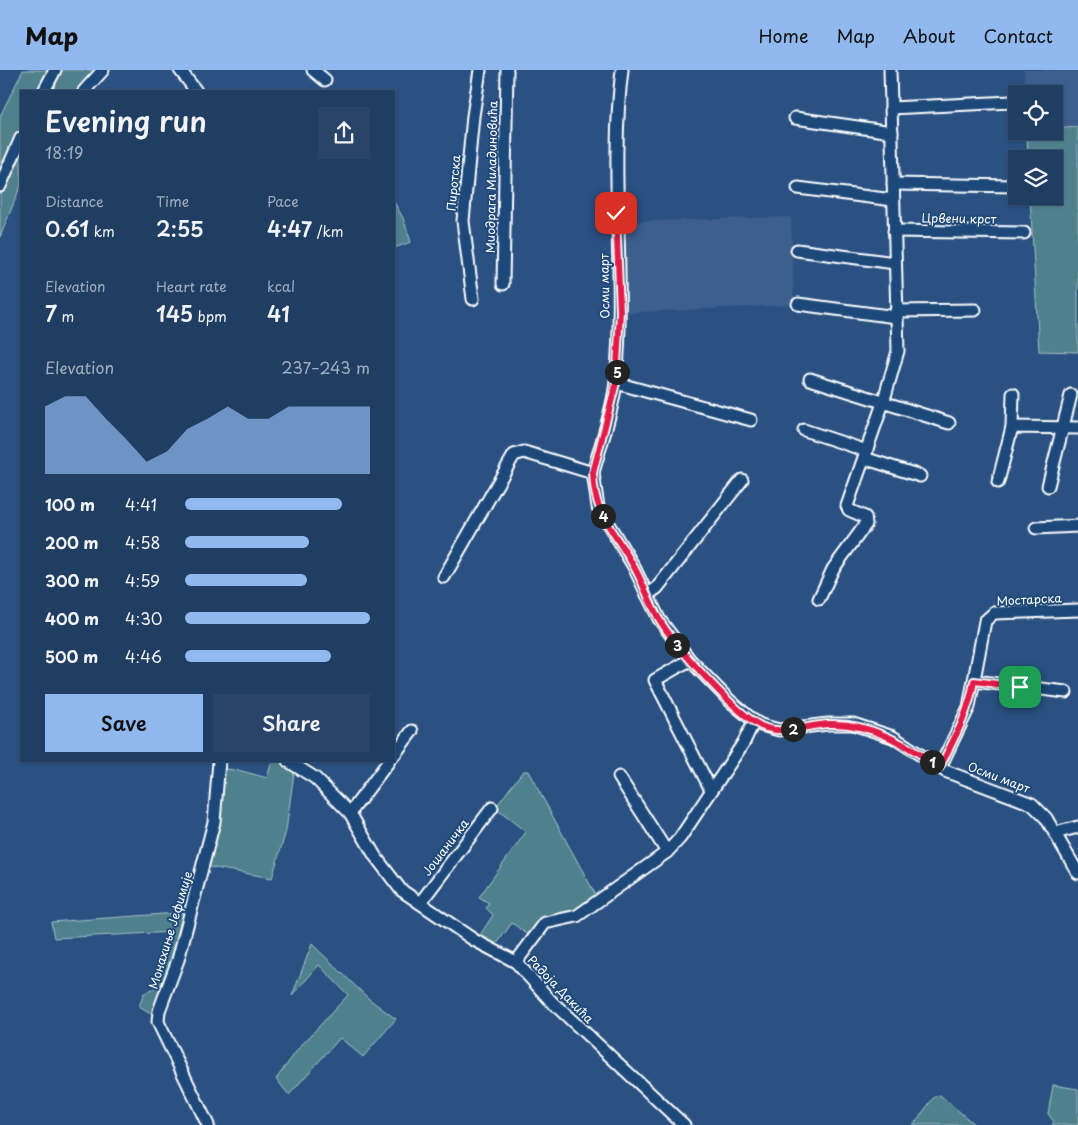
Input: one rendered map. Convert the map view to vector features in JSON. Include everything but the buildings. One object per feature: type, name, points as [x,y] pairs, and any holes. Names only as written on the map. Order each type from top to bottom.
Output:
[{"type":"street","points":[[45,90],[55,70]]},
{"type":"street","points":[[85,90],[103,70]]},
{"type":"street","points":[[180,70],[195,90]]},
{"type":"street","points":[[313,70],[325,80]]},
{"type":"street","name":"Пиротска","points":[[472,299],[463,221],[473,116],[480,70]]},
{"type":"street","name":"Миодрага Миладиновића","points":[[503,284],[507,70]]},
{"type":"street","name":"Осми март","points":[[622,70],[617,106],[616,222],[620,312],[616,383],[593,473],[598,508],[633,564],[659,619],[690,660],[754,721],[779,730],[828,724],[853,724],[892,737],[940,767],[1032,804],[1046,818],[1078,873]]},
{"type":"street","points":[[819,599],[833,569],[866,524],[865,517],[849,510],[847,506],[883,403],[898,351],[890,70],[885,70]]},
{"type":"street","points":[[891,108],[1008,102]]},
{"type":"street","points":[[795,118],[892,132]]},
{"type":"street","points":[[0,186],[20,140]]},
{"type":"street","points":[[893,184],[1008,186]]},
{"type":"street","points":[[798,188],[893,200]]},
{"type":"street","name":"Црвени крст","points":[[894,231],[1024,233]]},
{"type":"street","points":[[797,250],[895,263]]},
{"type":"street","points":[[798,304],[896,314],[975,310]]},
{"type":"street","points":[[810,379],[949,423]]},
{"type":"street","points":[[616,383],[751,420]]},
{"type":"street","points":[[998,482],[1012,427],[1013,394]]},
{"type":"street","points":[[1048,486],[1071,394]]},
{"type":"street","points":[[1012,427],[1078,428]]},
{"type":"street","points":[[804,430],[920,476]]},
{"type":"street","points":[[444,577],[514,455],[524,452],[593,473]]},
{"type":"street","points":[[647,595],[657,588],[742,480]]},
{"type":"street","points":[[1036,528],[1078,526]]},
{"type":"street","name":"Мостарска","points":[[940,767],[963,722],[974,681],[983,625],[991,615],[1078,610]]},
{"type":"street","points":[[690,660],[655,680],[711,790]]},
{"type":"street","points":[[974,681],[1066,692]]},
{"type":"street","name":"Радоја Дакића","points":[[684,1125],[550,1001],[516,962],[545,923],[577,916],[667,852],[680,838],[744,742],[754,721]]},
{"type":"street","points":[[395,754],[412,731]]},
{"type":"street","name":"Монахиње Јефимије","points":[[208,1125],[158,1022],[178,960],[214,822],[219,762]]},
{"type":"street","points":[[291,762],[315,778],[350,813],[375,856],[401,890],[474,940],[516,962]]},
{"type":"street","points":[[350,813],[388,762]]},
{"type":"street","points":[[619,777],[667,852]]},
{"type":"street","name":"Јошаничка","points":[[420,903],[492,808]]},
{"type":"street","points":[[1055,832],[1078,827]]},
{"type":"shaded area","points":[[1024,70],[1078,70],[1078,127],[1063,128],[1063,85],[1025,85]]},
{"type":"shaded area","points":[[791,217],[794,305],[620,313],[616,222]]},
{"type":"green space","points":[[23,70],[103,70],[85,90],[20,90],[20,187],[0,237],[0,116]]},
{"type":"green space","points":[[1078,127],[1078,352],[1039,351],[1031,205],[1063,205],[1063,150],[1028,150],[1027,140],[1063,140],[1063,128]]},
{"type":"green space","points":[[395,204],[403,218],[411,242],[395,248]]},
{"type":"green space","points":[[272,762],[290,762],[295,765],[286,831],[272,878],[204,866],[218,768],[242,771],[267,778]]},
{"type":"green space","points":[[523,771],[528,771],[599,901],[545,923],[527,934],[512,923],[496,945],[480,935],[493,915],[486,908],[489,903],[479,897],[526,832],[495,808]]},
{"type":"green space","points":[[191,912],[159,1011],[149,1013],[139,1007],[144,993],[154,989],[166,943],[174,932],[54,938],[51,922]]},
{"type":"green space","points":[[312,944],[369,999],[396,1019],[363,1057],[340,1038],[289,1095],[276,1079],[299,1048],[348,995],[319,965],[292,996]]},
{"type":"green space","points":[[1053,1085],[1078,1089],[1078,1125],[1052,1125],[1054,1122],[1048,1114]]},
{"type":"green space","points":[[940,1095],[975,1125],[913,1125],[935,1096]]},
{"type":"route","points":[[616,213],[620,312],[616,383],[593,473],[593,486],[598,508],[633,564],[659,619],[690,660],[730,700],[761,725],[779,730],[828,724],[853,724],[892,737],[940,767],[960,730],[969,706],[974,681],[1020,687]]}]
